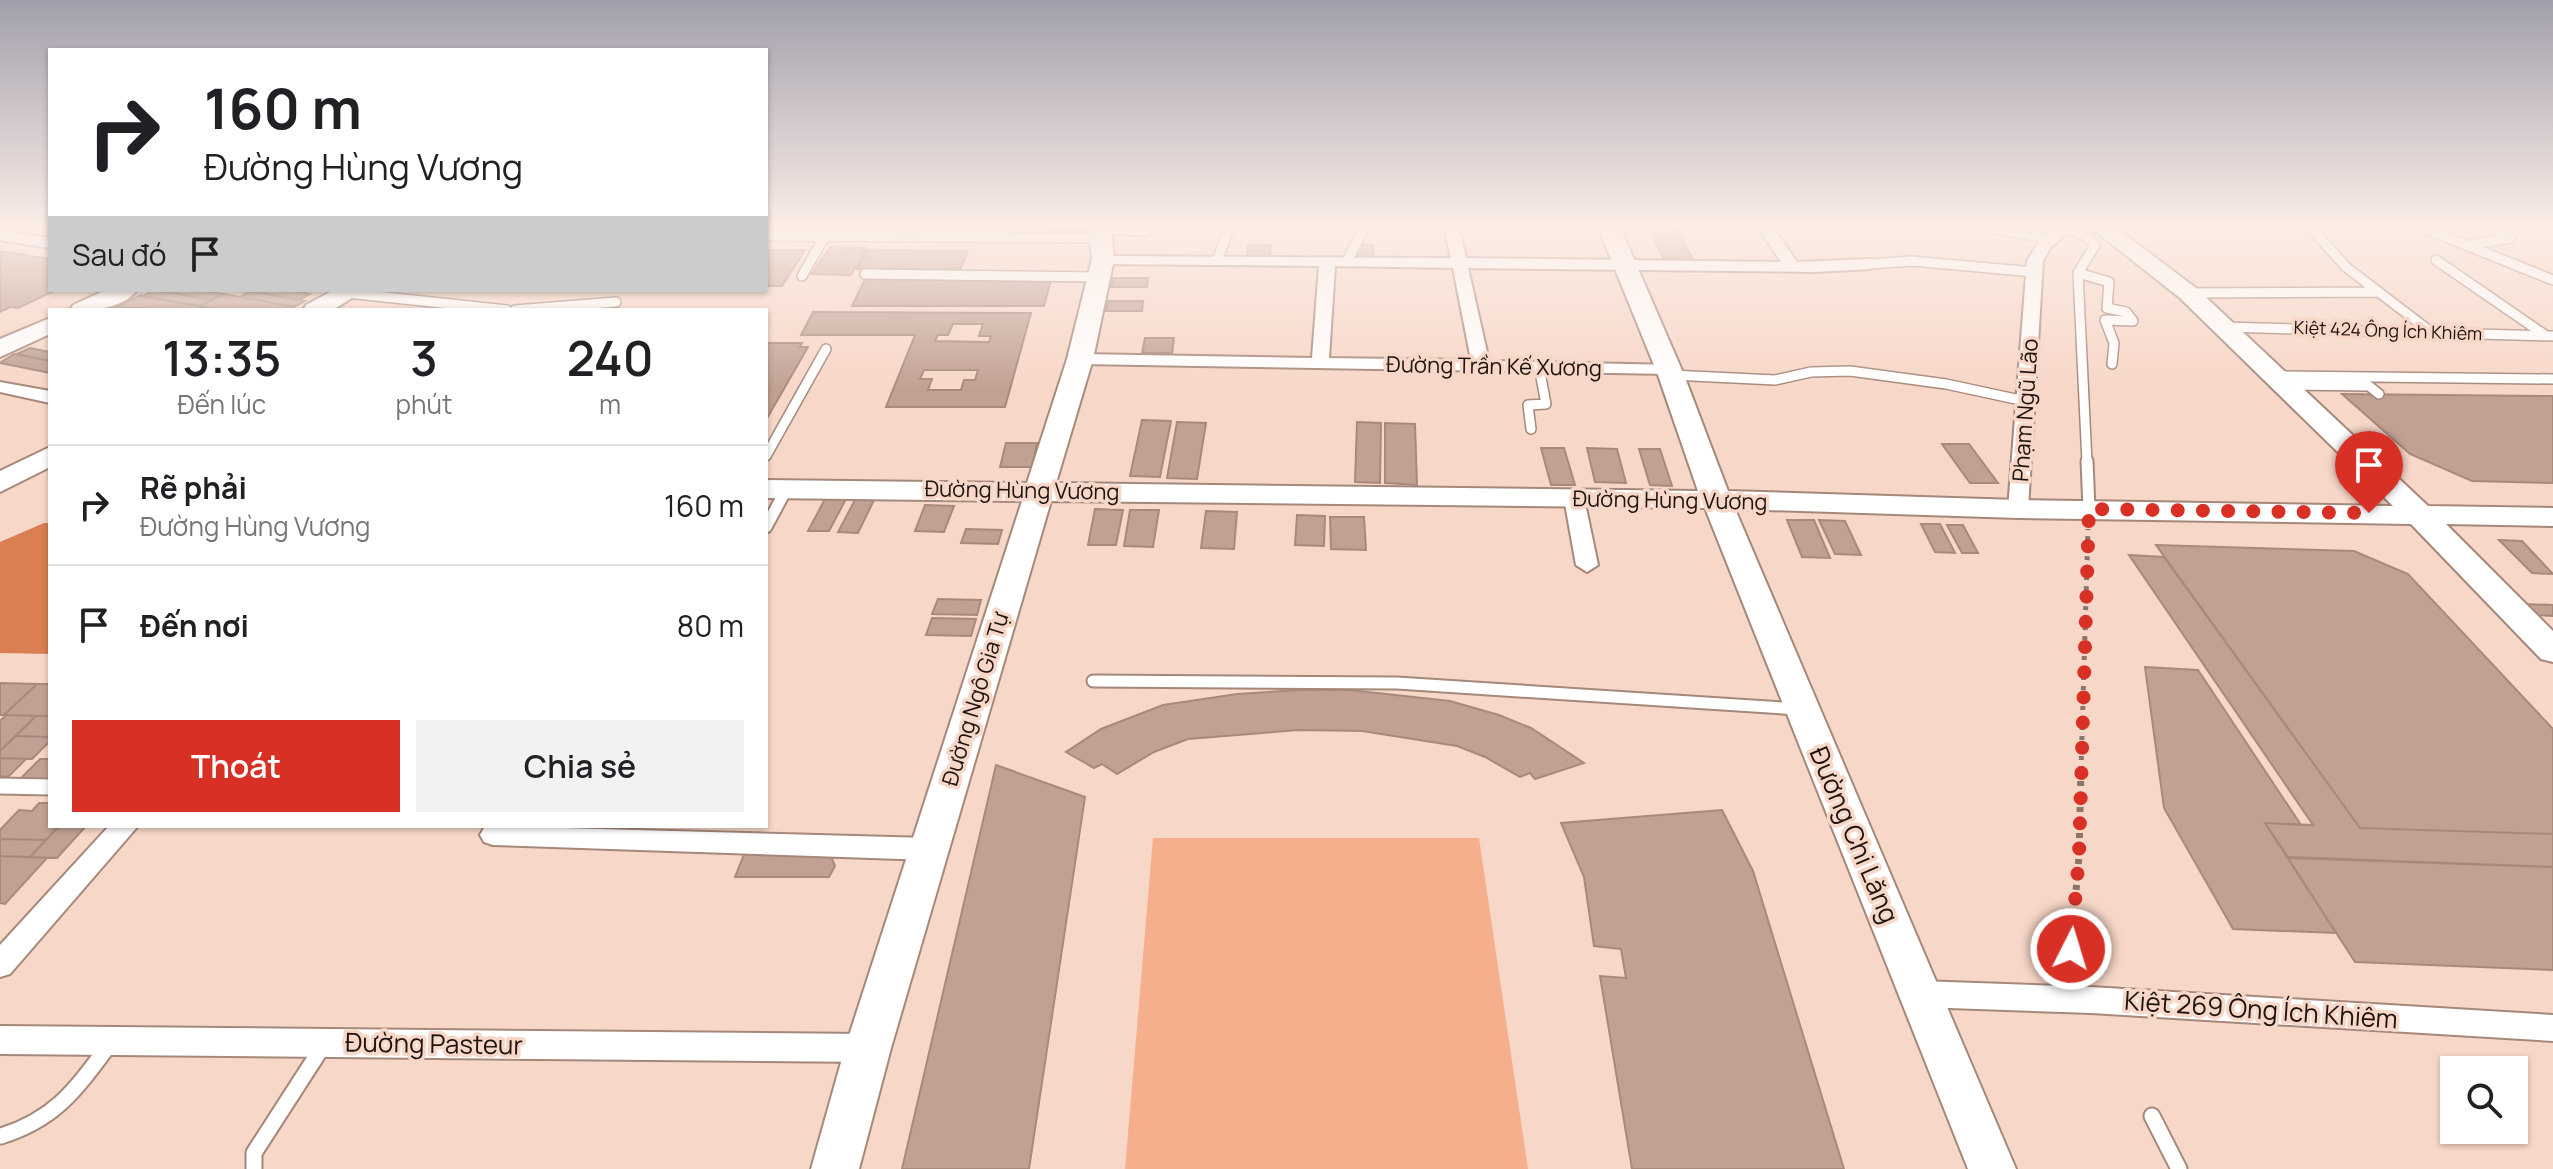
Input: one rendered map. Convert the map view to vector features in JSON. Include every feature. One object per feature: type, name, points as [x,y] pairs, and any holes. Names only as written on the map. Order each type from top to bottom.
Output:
[{"type":"street","name":"Đường Ngô Gia Tự","points":[[835,1169],[868,1048],[1080,359],[1094,282]]},
{"type":"street","points":[[1320,362],[1326,282]]},
{"type":"street","points":[[1464,282],[1481,366]]},
{"type":"street","name":"Đường Chi Lăng","points":[[1631,282],[1670,372],[1717,500],[1802,709],[1992,1169]]},
{"type":"street","name":"Phạm Ngũ Lão","points":[[2018,509],[2033,282]]},
{"type":"street","points":[[2173,282],[2420,514],[2553,651]]},
{"type":"street","points":[[86,308],[121,292]]},
{"type":"street","points":[[318,308],[342,292]]},
{"type":"street","points":[[0,349],[48,326]]},
{"type":"street","name":"Đường Trần Kế Xương","points":[[1080,359],[1670,372]]},
{"type":"street","points":[[0,387],[48,397]]},
{"type":"street","points":[[0,484],[48,457]]},
{"type":"street","points":[[0,484],[48,486]]},
{"type":"street","name":"Đường Hùng Vương","points":[[777,488],[1717,500],[2018,509],[2553,517]]},
{"type":"street","points":[[1574,498],[1587,565]]},
{"type":"street","points":[[0,965],[123,828]]},
{"type":"street","points":[[493,835],[929,849]]},
{"type":"street","name":"Kiệt 269 Ông Ích Khiêm","points":[[1920,994],[2091,1000],[2553,1028]]},
{"type":"street","name":"Đường Pasteur","points":[[0,1040],[868,1048]]},
{"type":"lane","points":[[2078,282],[2089,509]]},
{"type":"lane","points":[[2107,282],[2107,308],[2126,312],[2133,321],[2105,320],[2114,343],[2112,364]]},
{"type":"lane","points":[[2365,282],[2432,332]]},
{"type":"lane","points":[[2468,282],[2549,336]]},
{"type":"lane","points":[[352,292],[490,308]]},
{"type":"lane","points":[[2188,293],[2378,292]]},
{"type":"lane","points":[[540,308],[616,302]]},
{"type":"lane","name":"Kiệt 424 Ông Ích Khiêm","points":[[2223,327],[2549,336]]},
{"type":"lane","points":[[768,452],[826,349]]},
{"type":"lane","points":[[1531,429],[1528,405],[1546,404],[1539,367]]},
{"type":"lane","points":[[1670,372],[1775,380],[1811,372],[1850,371],[1946,384],[2025,401]]},
{"type":"lane","points":[[2280,380],[2553,379]]},
{"type":"lane","points":[[2280,380],[2369,386],[2379,394]]},
{"type":"lane","name":"Đường Hùng Vương","points":[[768,520],[777,488]]},
{"type":"lane","points":[[1093,681],[1397,683],[1802,709]]},
{"type":"lane","points":[[0,786],[48,787]]},
{"type":"lane","points":[[1,1136],[32,1128],[51,1115],[111,1041]]},
{"type":"lane","points":[[254,1169],[254,1153],[326,1043]]},
{"type":"lane","points":[[2152,1116],[2179,1169]]},
{"type":"path","points":[[2089,509],[2079,856],[2071,949],[2091,1000]]},
{"type":"shaded area","points":[[48,523],[48,654],[0,653],[0,542]]},
{"type":"shaded area","points":[[1153,838],[1479,838],[1528,1169],[1125,1169]]},
{"type":"building","points":[[0,282],[48,282],[48,292],[52,292],[18,308],[10,307],[0,312]]},
{"type":"building","points":[[768,282],[785,282],[782,286],[768,286]]},
{"type":"building","points":[[864,282],[1051,282],[1044,306],[852,306]]},
{"type":"building","points":[[1112,282],[1148,282],[1147,287],[1111,287]]},
{"type":"building","points":[[151,292],[167,292],[211,300],[200,306],[142,296]]},
{"type":"building","points":[[167,292],[223,294],[211,300]]},
{"type":"building","points":[[255,292],[310,294],[299,300]]},
{"type":"building","points":[[256,292],[305,301],[294,307],[240,297]]},
{"type":"building","points":[[224,294],[294,307],[210,308],[200,306]]},
{"type":"building","points":[[141,295],[208,308],[114,308]]},
{"type":"building","points":[[1108,301],[1143,301],[1142,311],[1106,311]]},
{"type":"building","points":[[813,312],[1031,313],[1005,407],[886,407],[915,335],[801,335]],"holes":[[[953,324],[983,324],[979,336],[991,336],[989,342],[935,341],[938,335],[948,335]],[[924,370],[978,370],[975,380],[964,380],[961,390],[928,390],[932,379],[920,379]]]},
{"type":"building","points":[[1145,338],[1174,338],[1172,353],[1142,353]]},
{"type":"building","points":[[768,343],[802,343],[800,347],[808,347],[768,417]]},
{"type":"building","points":[[30,348],[48,352],[48,361],[17,354]]},
{"type":"building","points":[[14,354],[48,361],[48,373],[0,363]]},
{"type":"building","points":[[2342,394],[2553,396],[2553,483],[2472,481],[2410,454]]},
{"type":"building","points":[[1142,420],[1171,421],[1160,477],[1130,476]]},
{"type":"building","points":[[1177,422],[1206,423],[1197,479],[1167,478]]},
{"type":"building","points":[[1357,422],[1381,423],[1380,483],[1355,482]]},
{"type":"building","points":[[1385,423],[1415,424],[1417,485],[1385,483]]},
{"type":"building","points":[[1006,443],[1037,443],[1032,467],[1000,467]]},
{"type":"building","points":[[1942,444],[1969,444],[1998,483],[1970,483]]},
{"type":"building","points":[[1541,448],[1564,448],[1575,485],[1551,485]]},
{"type":"building","points":[[1587,448],[1617,449],[1626,483],[1595,482]]},
{"type":"building","points":[[1639,449],[1660,449],[1672,486],[1650,485]]},
{"type":"building","points":[[825,499],[846,499],[829,531],[808,531]]},
{"type":"building","points":[[855,500],[874,500],[858,533],[838,532]]},
{"type":"building","points":[[925,505],[954,506],[944,532],[915,531]]},
{"type":"building","points":[[1095,509],[1123,510],[1116,545],[1088,545]]},
{"type":"building","points":[[1130,510],[1159,510],[1153,547],[1124,546]]},
{"type":"building","points":[[1206,511],[1237,512],[1234,549],[1201,548]]},
{"type":"building","points":[[1297,515],[1325,516],[1324,546],[1295,545]]},
{"type":"building","points":[[1330,517],[1364,517],[1366,550],[1331,549]]},
{"type":"building","points":[[1787,520],[1814,520],[1830,558],[1802,557]]},
{"type":"building","points":[[1819,520],[1845,521],[1861,555],[1835,554]]},
{"type":"building","points":[[1921,524],[1940,524],[1955,553],[1935,552]]},
{"type":"building","points":[[1947,525],[1963,525],[1978,553],[1962,553]]},
{"type":"building","points":[[966,529],[1002,530],[998,544],[961,543]]},
{"type":"building","points":[[2499,540],[2522,541],[2553,574],[2532,573]]},
{"type":"building","points":[[2156,545],[2354,551],[2408,574],[2553,729],[2553,834],[2360,828]]},
{"type":"building","points":[[2129,555],[2164,557],[2360,828],[2553,834],[2553,867],[2288,857],[2265,823],[2313,825]]},
{"type":"building","points":[[938,599],[981,600],[977,615],[932,614]]},
{"type":"building","points":[[2522,604],[2553,605],[2553,616],[2533,615]]},
{"type":"building","points":[[932,618],[976,619],[971,636],[926,635]]},
{"type":"building","points":[[2145,667],[2198,670],[2301,825],[2265,823],[2336,933],[2233,929],[2164,808]]},
{"type":"building","points":[[0,683],[37,684],[4,715],[0,715]]},
{"type":"building","points":[[37,684],[48,684],[48,716],[4,715]]},
{"type":"building","points":[[1350,690],[1450,701],[1531,728],[1584,763],[1535,779],[1530,773],[1520,777],[1485,757],[1457,746],[1362,731],[1299,730],[1188,739],[1154,752],[1117,774],[1102,764],[1094,768],[1066,752],[1101,729],[1163,705],[1237,694]]},
{"type":"building","points":[[6,715],[36,716],[0,751],[0,721]]},
{"type":"building","points":[[36,716],[48,716],[48,737],[16,736]]},
{"type":"building","points":[[16,736],[48,737],[48,743],[32,759],[0,758],[0,751]]},
{"type":"building","points":[[0,758],[26,759],[8,777],[0,776]]},
{"type":"building","points":[[40,759],[48,759],[48,782],[18,781]]},
{"type":"building","points":[[996,765],[1085,797],[1029,1169],[902,1169]]},
{"type":"building","points":[[39,803],[48,803],[48,828],[57,828],[46,840],[0,839],[0,830],[19,810],[32,811]]},
{"type":"building","points":[[1722,810],[1753,871],[1844,1169],[1632,1169],[1600,976],[1626,978],[1621,949],[1594,946],[1584,877],[1561,823]]},
{"type":"building","points":[[57,828],[84,828],[57,858],[30,857]]},
{"type":"building","points":[[0,839],[46,840],[30,857],[0,856]]},
{"type":"building","points":[[745,852],[831,856],[835,866],[829,877],[735,877]]},
{"type":"building","points":[[0,856],[47,858],[5,904],[0,903]]},
{"type":"building","points":[[2288,858],[2553,867],[2553,970],[2355,962]]},
{"type":"route","points":[[2071,949],[2079,856],[2089,509],[2369,513]]}]
